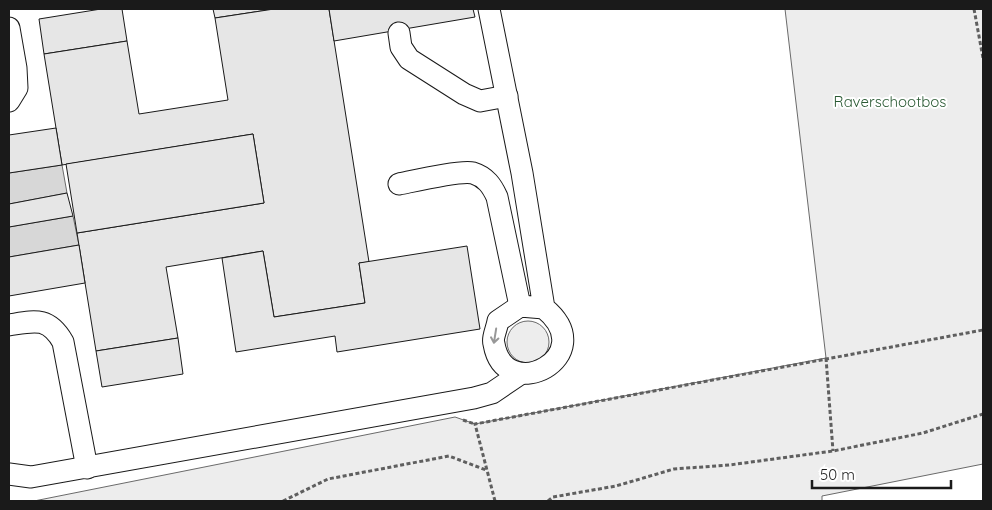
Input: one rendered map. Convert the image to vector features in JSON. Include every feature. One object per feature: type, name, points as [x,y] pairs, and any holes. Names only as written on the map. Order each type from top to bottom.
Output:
[{"type":"lane","points":[[489,9],[526,198],[544,308]]},
{"type":"lane","points":[[9,28],[16,68],[16,88],[9,100]]},
{"type":"lane","points":[[399,34],[401,47],[409,59],[464,94],[480,101],[507,96]]},
{"type":"lane","points":[[399,184],[471,172],[483,177],[492,185],[497,197],[520,306]]},
{"type":"lane","points":[[9,474],[31,477],[87,468],[474,398],[492,393],[520,374],[541,372],[558,358],[563,338],[556,318],[544,308],[520,306],[498,321],[493,343],[502,363],[520,374]]},
{"type":"lane","points":[[9,325],[34,321],[46,323],[56,330],[63,342],[87,468]]},
{"type":"path","points":[[974,9],[983,58]]},
{"type":"path","points":[[495,501],[475,424],[983,330]]},
{"type":"path","points":[[826,358],[833,451]]},
{"type":"path","points":[[548,501],[553,497],[616,486],[674,469],[729,466],[833,451],[923,433],[983,414]]},
{"type":"path","points":[[283,501],[328,479],[449,456],[487,470]]},
{"type":"green space","name":"Raverschootbos","points":[[785,9],[983,9],[983,464],[822,496],[822,501],[34,501],[455,417],[475,424],[826,358]]},
{"type":"green space","points":[[532,321],[540,324],[546,330],[549,342],[546,354],[540,360],[524,363],[516,360],[510,354],[507,338],[510,330],[516,324]]},
{"type":"shaded area","points":[[62,165],[67,193],[9,204],[9,173]]},
{"type":"shaded area","points":[[73,216],[79,245],[9,257],[9,227]]},
{"type":"building","points":[[101,9],[122,9],[127,41],[44,54],[39,19]]},
{"type":"building","points":[[213,9],[274,9],[215,18]]},
{"type":"building","points":[[274,9],[329,9],[369,262],[359,263],[365,303],[274,317],[263,251],[166,267],[178,338],[96,351],[77,233],[264,203],[253,134],[62,165],[44,54],[127,41],[139,114],[228,100],[215,18]]},
{"type":"building","points":[[329,9],[473,9],[475,17],[334,41]]},
{"type":"building","points":[[56,128],[62,165],[9,173],[9,135]]},
{"type":"building","points":[[253,134],[264,203],[77,233],[66,164]]},
{"type":"building","points":[[67,193],[73,216],[9,227],[9,204]]},
{"type":"building","points":[[79,245],[85,283],[9,296],[9,257]]},
{"type":"building","points":[[467,246],[480,329],[337,352],[335,336],[236,352],[222,258],[263,251],[274,317],[365,303],[359,263]]},
{"type":"building","points":[[178,338],[183,374],[102,387],[96,351]]}]
